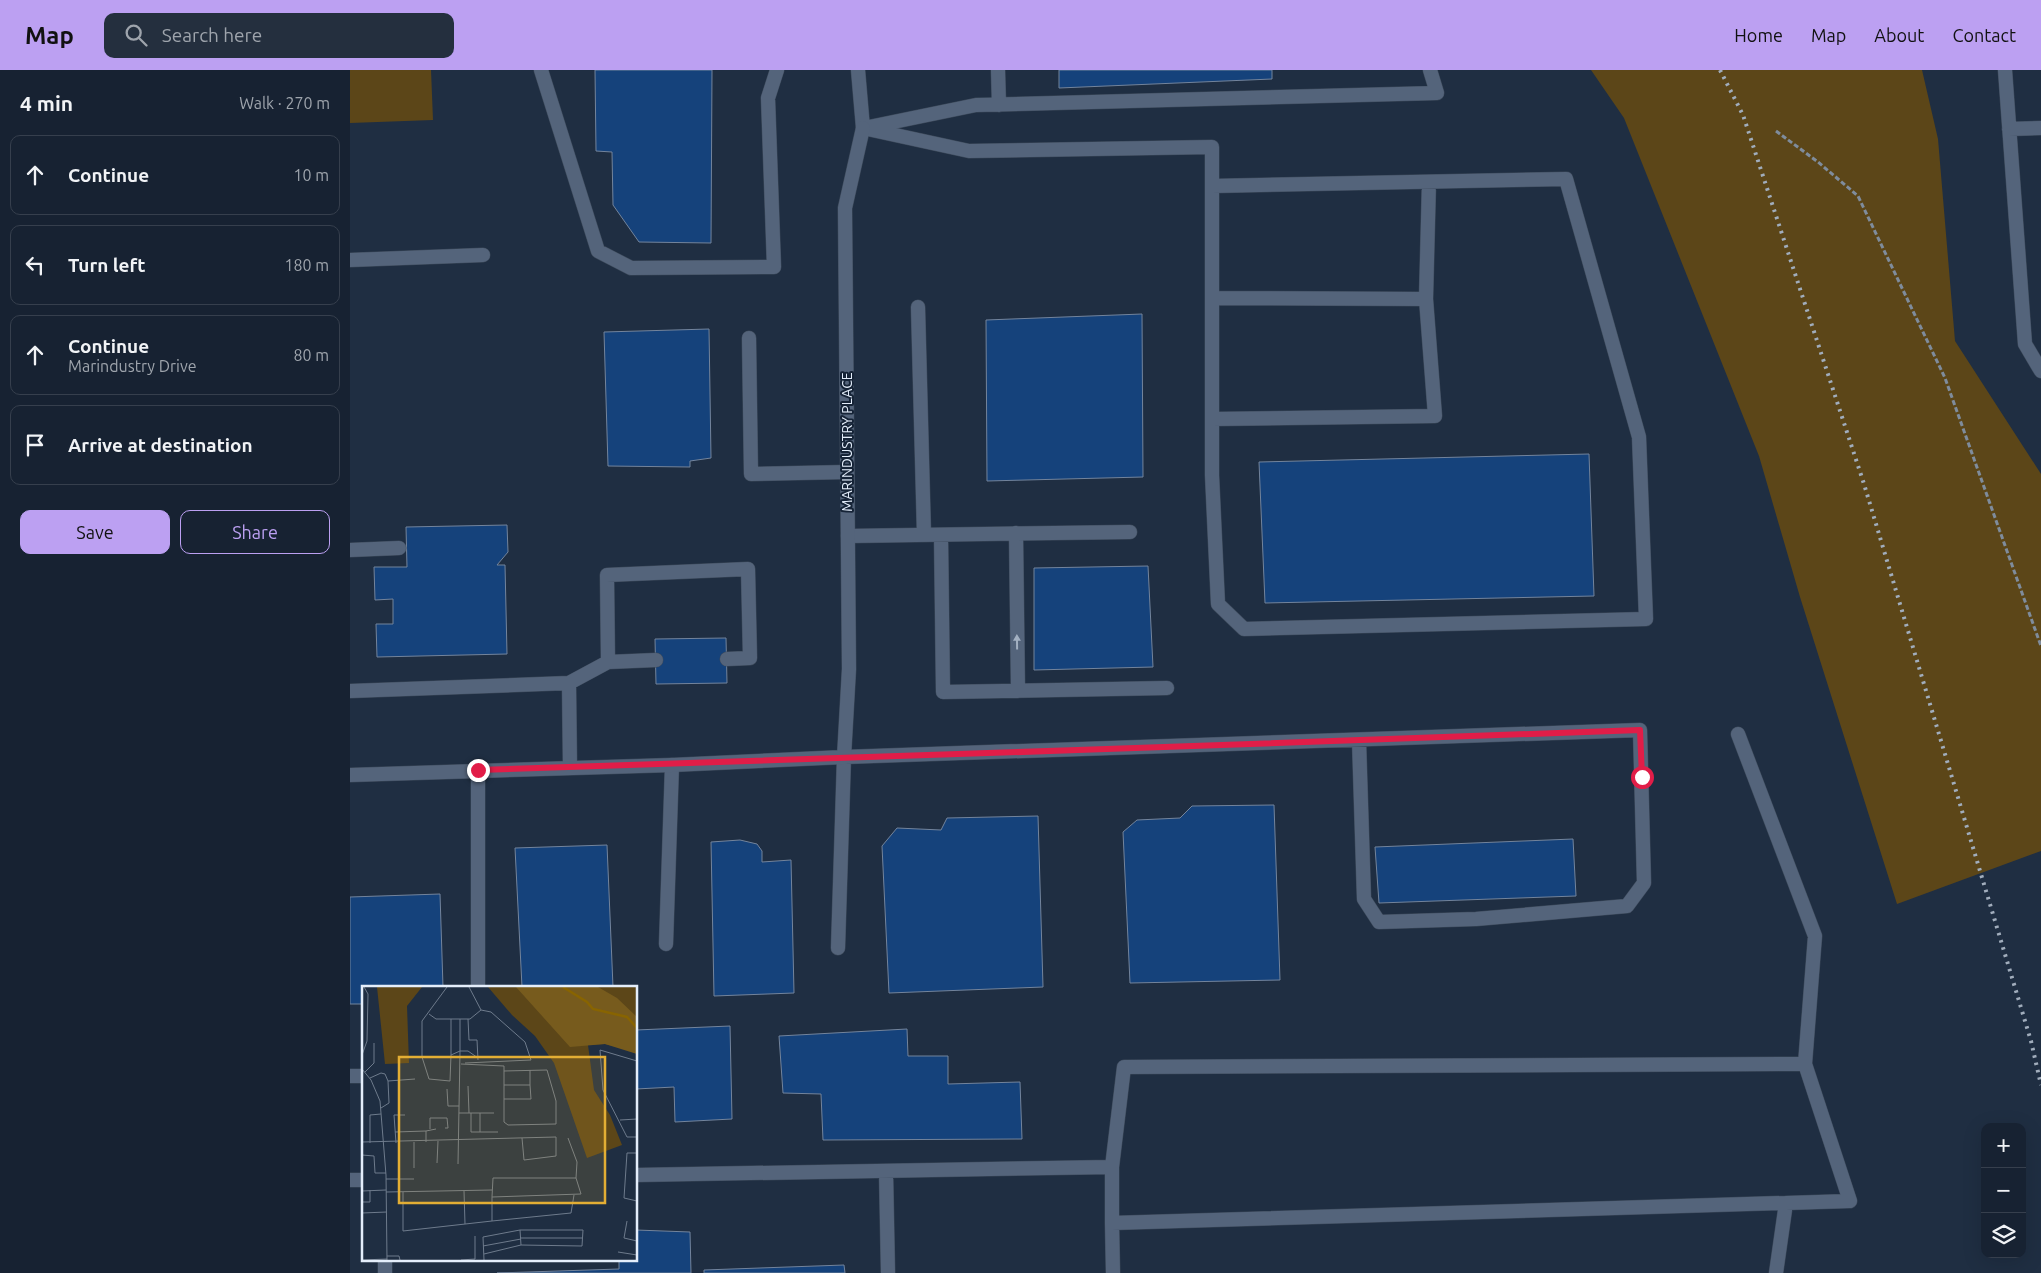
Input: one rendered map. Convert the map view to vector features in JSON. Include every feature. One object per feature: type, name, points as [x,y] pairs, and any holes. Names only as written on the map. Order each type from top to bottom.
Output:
[{"type":"street","points":[[541,70],[598,251],[630,268],[774,267],[768,98],[776,70]]},
{"type":"street","name":"MARINDUSTRY PLACE","points":[[838,948],[844,757],[849,669],[845,208],[863,128],[858,70]]},
{"type":"street","points":[[863,128],[976,105],[1437,93],[1430,70]]},
{"type":"street","points":[[2005,70],[2025,344],[2041,371]]},
{"type":"street","points":[[995,72],[999,105]]},
{"type":"street","points":[[863,128],[969,151],[1212,147],[1212,186],[1212,475],[1218,604],[1244,629],[1646,619],[1639,437],[1566,179],[1212,186]]},
{"type":"street","points":[[2009,129],[2041,128]]},
{"type":"street","points":[[1212,419],[1435,416],[1426,299],[1429,182]]},
{"type":"street","points":[[350,260],[483,255]]},
{"type":"street","points":[[1212,298],[1426,299]]},
{"type":"street","points":[[918,307],[924,535]]},
{"type":"street","points":[[750,338],[751,474],[847,472]]},
{"type":"street","points":[[848,536],[1130,532]]},
{"type":"street","points":[[1016,533],[1018,691]]},
{"type":"street","points":[[941,535],[943,692],[1167,688]]},
{"type":"street","points":[[350,550],[399,548]]},
{"type":"street","points":[[608,662],[607,575],[748,569],[750,658],[727,659]]},
{"type":"street","points":[[350,691],[569,683],[608,662],[656,660]]},
{"type":"street","points":[[569,683],[570,767]]},
{"type":"street","points":[[350,775],[1640,730],[1644,883],[1628,906],[1476,919],[1379,922],[1364,899],[1359,740]]},
{"type":"street","points":[[1112,1223],[1850,1201],[1805,1064],[1815,936],[1738,734]]},
{"type":"street","points":[[666,944],[672,765]]},
{"type":"street","points":[[478,770],[478,986]]},
{"type":"street","points":[[1113,1273],[1112,1167],[1124,1067],[1805,1064]]},
{"type":"street","points":[[638,1176],[1112,1167]]},
{"type":"street","points":[[886,1171],[888,1273]]},
{"type":"street","points":[[1776,1273],[1786,1203]]},
{"type":"street","points":[[385,1260],[385,1273]]},
{"type":"path","points":[[1776,131],[1818,162],[1858,196],[1944,378],[2041,646]]},
{"type":"shaded area","points":[[350,70],[431,70],[433,120],[350,123]]},
{"type":"shaded area","points":[[1591,70],[1922,70],[1938,139],[1955,341],[2041,474],[2041,851],[1897,904],[1800,597],[1759,456],[1624,118]]},
{"type":"building","points":[[595,70],[712,70],[711,243],[639,242],[613,205],[612,152],[596,151]]},
{"type":"building","points":[[1059,70],[1272,70],[1272,79],[1059,88]]},
{"type":"building","points":[[1142,314],[1143,477],[987,481],[986,320]]},
{"type":"building","points":[[709,329],[711,458],[690,461],[690,467],[608,466],[604,332]]},
{"type":"building","points":[[1589,454],[1594,596],[1265,603],[1259,462]]},
{"type":"building","points":[[507,525],[508,552],[497,565],[505,565],[507,654],[377,657],[376,624],[393,624],[393,599],[375,600],[374,567],[407,567],[406,527]]},
{"type":"building","points":[[1148,566],[1153,667],[1034,670],[1034,568]]},
{"type":"building","points":[[726,638],[727,683],[656,684],[655,639]]},
{"type":"building","points":[[1274,805],[1280,980],[1130,983],[1123,832],[1137,820],[1180,818],[1192,806]]},
{"type":"building","points":[[1038,816],[1043,987],[889,993],[882,846],[897,828],[941,830],[947,818]]},
{"type":"building","points":[[1573,839],[1576,896],[1379,903],[1375,847]]},
{"type":"building","points":[[740,840],[757,844],[762,851],[762,862],[791,860],[794,993],[714,996],[711,842]]},
{"type":"building","points":[[607,845],[613,986],[522,986],[515,848]]},
{"type":"building","points":[[440,894],[443,986],[362,986],[362,1004],[350,1004],[350,897]]},
{"type":"building","points":[[730,1026],[732,1119],[675,1122],[674,1087],[638,1089],[638,1030]]},
{"type":"building","points":[[907,1029],[908,1056],[948,1056],[948,1084],[1020,1082],[1022,1139],[823,1140],[821,1094],[783,1093],[779,1036]]},
{"type":"building","points":[[638,1230],[690,1232],[691,1273],[497,1273],[619,1269],[619,1260],[638,1260]]},
{"type":"building","points":[[844,1265],[845,1273],[704,1273],[704,1270]]},
{"type":"railway","points":[[1720,70],[1743,115],[1864,484],[2031,1041],[2041,1085]]},
{"type":"route","points":[[478,770],[672,765],[844,757],[1640,730],[1642,777]]}]
